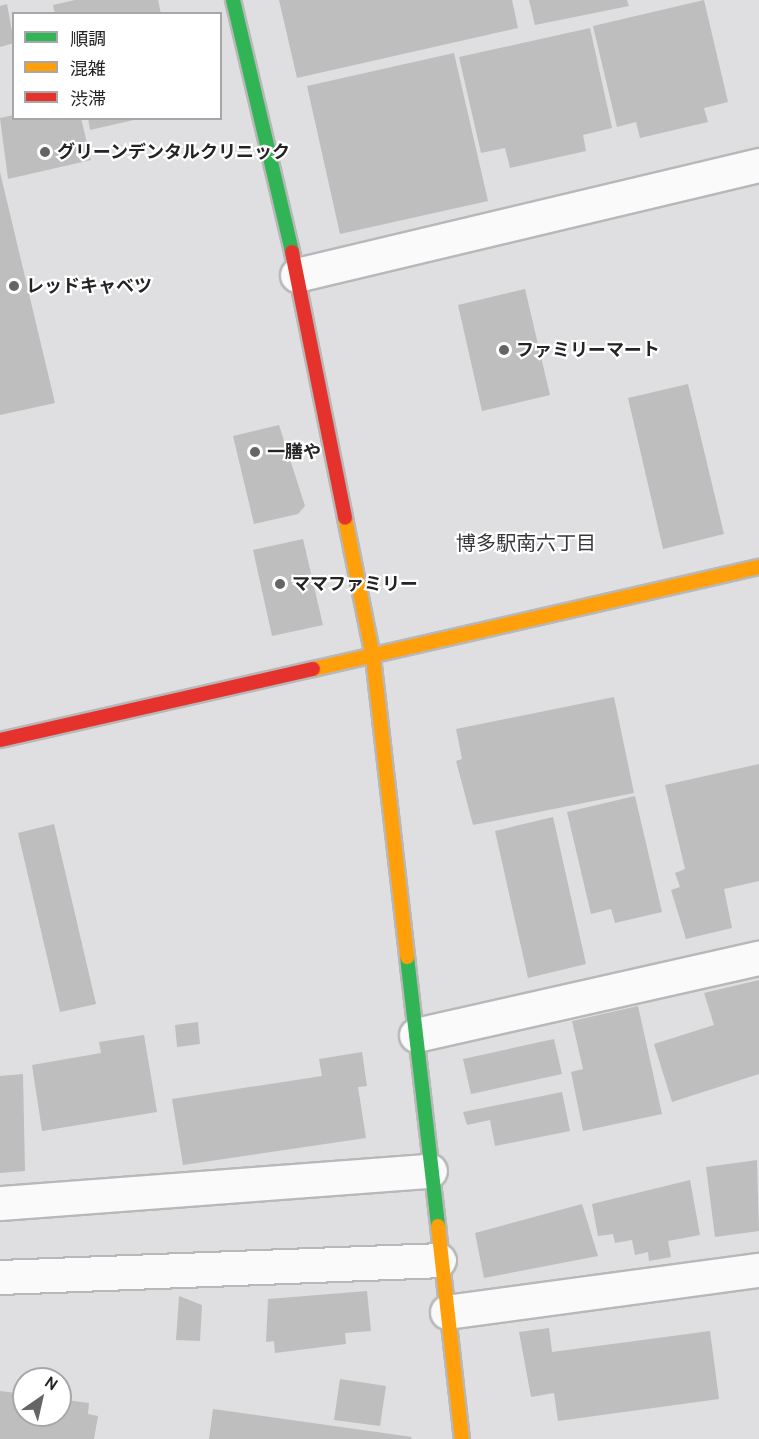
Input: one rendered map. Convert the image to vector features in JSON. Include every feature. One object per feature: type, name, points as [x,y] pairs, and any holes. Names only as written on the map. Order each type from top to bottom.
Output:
[{"type":"street","points":[[232,0],[297,276],[372,657],[416,1035],[439,1260],[462,1439]]},
{"type":"street","points":[[297,276],[759,165]]},
{"type":"street","points":[[0,740],[759,567]]},
{"type":"street","points":[[416,1035],[759,958]]},
{"type":"street","points":[[0,1203],[430,1171]]},
{"type":"street","points":[[0,1277],[439,1260]]},
{"type":"street","points":[[447,1312],[759,1270]]},
{"type":"building","points":[[75,0],[158,0],[161,12],[55,12],[53,5]]},
{"type":"building","points":[[279,0],[512,0],[518,28],[297,78]]},
{"type":"building","points":[[529,0],[627,0],[629,6],[535,25]]},
{"type":"building","points":[[704,0],[728,102],[704,108],[708,122],[640,138],[636,122],[617,127],[593,26]]},
{"type":"building","points":[[7,4],[12,44],[0,47],[0,6]]},
{"type":"building","points":[[590,28],[612,128],[583,135],[586,151],[510,168],[505,148],[481,153],[459,57]]},
{"type":"building","points":[[454,53],[488,201],[340,234],[307,86]]},
{"type":"building","name":"グリーンデンタルクリニック","points":[[12,115],[12,120],[81,120],[91,160],[8,179],[0,118]]},
{"type":"building","points":[[88,120],[134,120],[90,130]]},
{"type":"building","name":"レッドキャベツ","points":[[0,172],[55,403],[0,415]]},
{"type":"building","name":"ファミリーマート","points":[[525,289],[550,395],[482,411],[458,305]]},
{"type":"building","points":[[688,384],[724,534],[663,549],[628,398]]},
{"type":"building","points":[[279,425],[305,506],[298,514],[254,524],[233,436]]},
{"type":"building","points":[[303,539],[323,625],[272,636],[253,550]]},
{"type":"building","points":[[614,697],[634,793],[473,825],[456,761],[462,759],[456,729]]},
{"type":"building","points":[[759,764],[759,881],[724,889],[732,928],[686,939],[671,890],[680,887],[675,873],[685,869],[665,785]]},
{"type":"building","points":[[635,796],[662,912],[615,923],[611,909],[591,914],[567,812]]},
{"type":"building","points":[[553,817],[586,964],[528,978],[495,831]]},
{"type":"building","points":[[54,824],[96,1004],[60,1012],[18,833]]},
{"type":"building","points":[[759,980],[759,1074],[672,1102],[654,1044],[714,1025],[704,993]]},
{"type":"building","points":[[638,1006],[662,1114],[583,1131],[571,1072],[583,1069],[572,1021]]},
{"type":"building","points":[[198,1022],[200,1044],[177,1047],[175,1025]]},
{"type":"building","points":[[144,1035],[157,1112],[42,1131],[32,1065],[101,1053],[99,1042]]},
{"type":"building","points":[[554,1039],[562,1074],[471,1094],[463,1059]]},
{"type":"building","points":[[362,1052],[367,1086],[358,1087],[366,1138],[183,1165],[172,1099],[322,1076],[319,1059]]},
{"type":"building","points":[[23,1074],[25,1171],[0,1173],[0,1076]]},
{"type":"building","points":[[562,1092],[570,1131],[495,1146],[490,1120],[467,1125],[463,1112]]},
{"type":"building","points":[[757,1160],[759,1231],[715,1237],[706,1167]]},
{"type":"building","points":[[690,1180],[700,1235],[668,1241],[671,1257],[649,1261],[648,1252],[635,1255],[632,1240],[615,1243],[613,1234],[598,1236],[592,1204]]},
{"type":"building","points":[[582,1204],[598,1256],[484,1278],[475,1233]]},
{"type":"building","points":[[367,1291],[371,1331],[345,1333],[346,1344],[275,1353],[274,1341],[266,1342],[268,1299]]},
{"type":"building","points":[[179,1296],[202,1305],[200,1341],[176,1340]]},
{"type":"building","points":[[549,1328],[552,1352],[710,1331],[719,1399],[558,1421],[554,1393],[531,1397],[519,1332]]},
{"type":"building","points":[[340,1379],[386,1386],[380,1426],[334,1420]]},
{"type":"building","points":[[0,1391],[12,1392],[12,1427],[72,1427],[72,1401],[89,1403],[88,1414],[98,1416],[94,1439],[0,1439]]},
{"type":"building","points":[[213,1409],[412,1437],[411,1439],[209,1439]]},
{"type":"traffic: fast","points":[[233,0],[292,252]]},
{"type":"traffic: fast","points":[[407,957],[438,1226]]},
{"type":"traffic: slow","points":[[345,518],[373,657],[407,957]]},
{"type":"traffic: slow","points":[[313,669],[759,567]]},
{"type":"traffic: slow","points":[[438,1226],[462,1439]]},
{"type":"traffic: jam","points":[[292,252],[345,518]]},
{"type":"traffic: jam","points":[[0,740],[313,669]]},
{"type":"place","name":"グリーンデンタルクリニック","points":[[45,152]]},
{"type":"place","name":"レッドキャベツ","points":[[14,286]]},
{"type":"place","name":"ファミリーマート","points":[[504,350]]},
{"type":"place","name":"一膳や","points":[[255,452]]},
{"type":"place","name":"ママファミリー","points":[[280,584]]},
{"type":"district","name":"博多駅南六丁目","points":[[526,543]]}]
